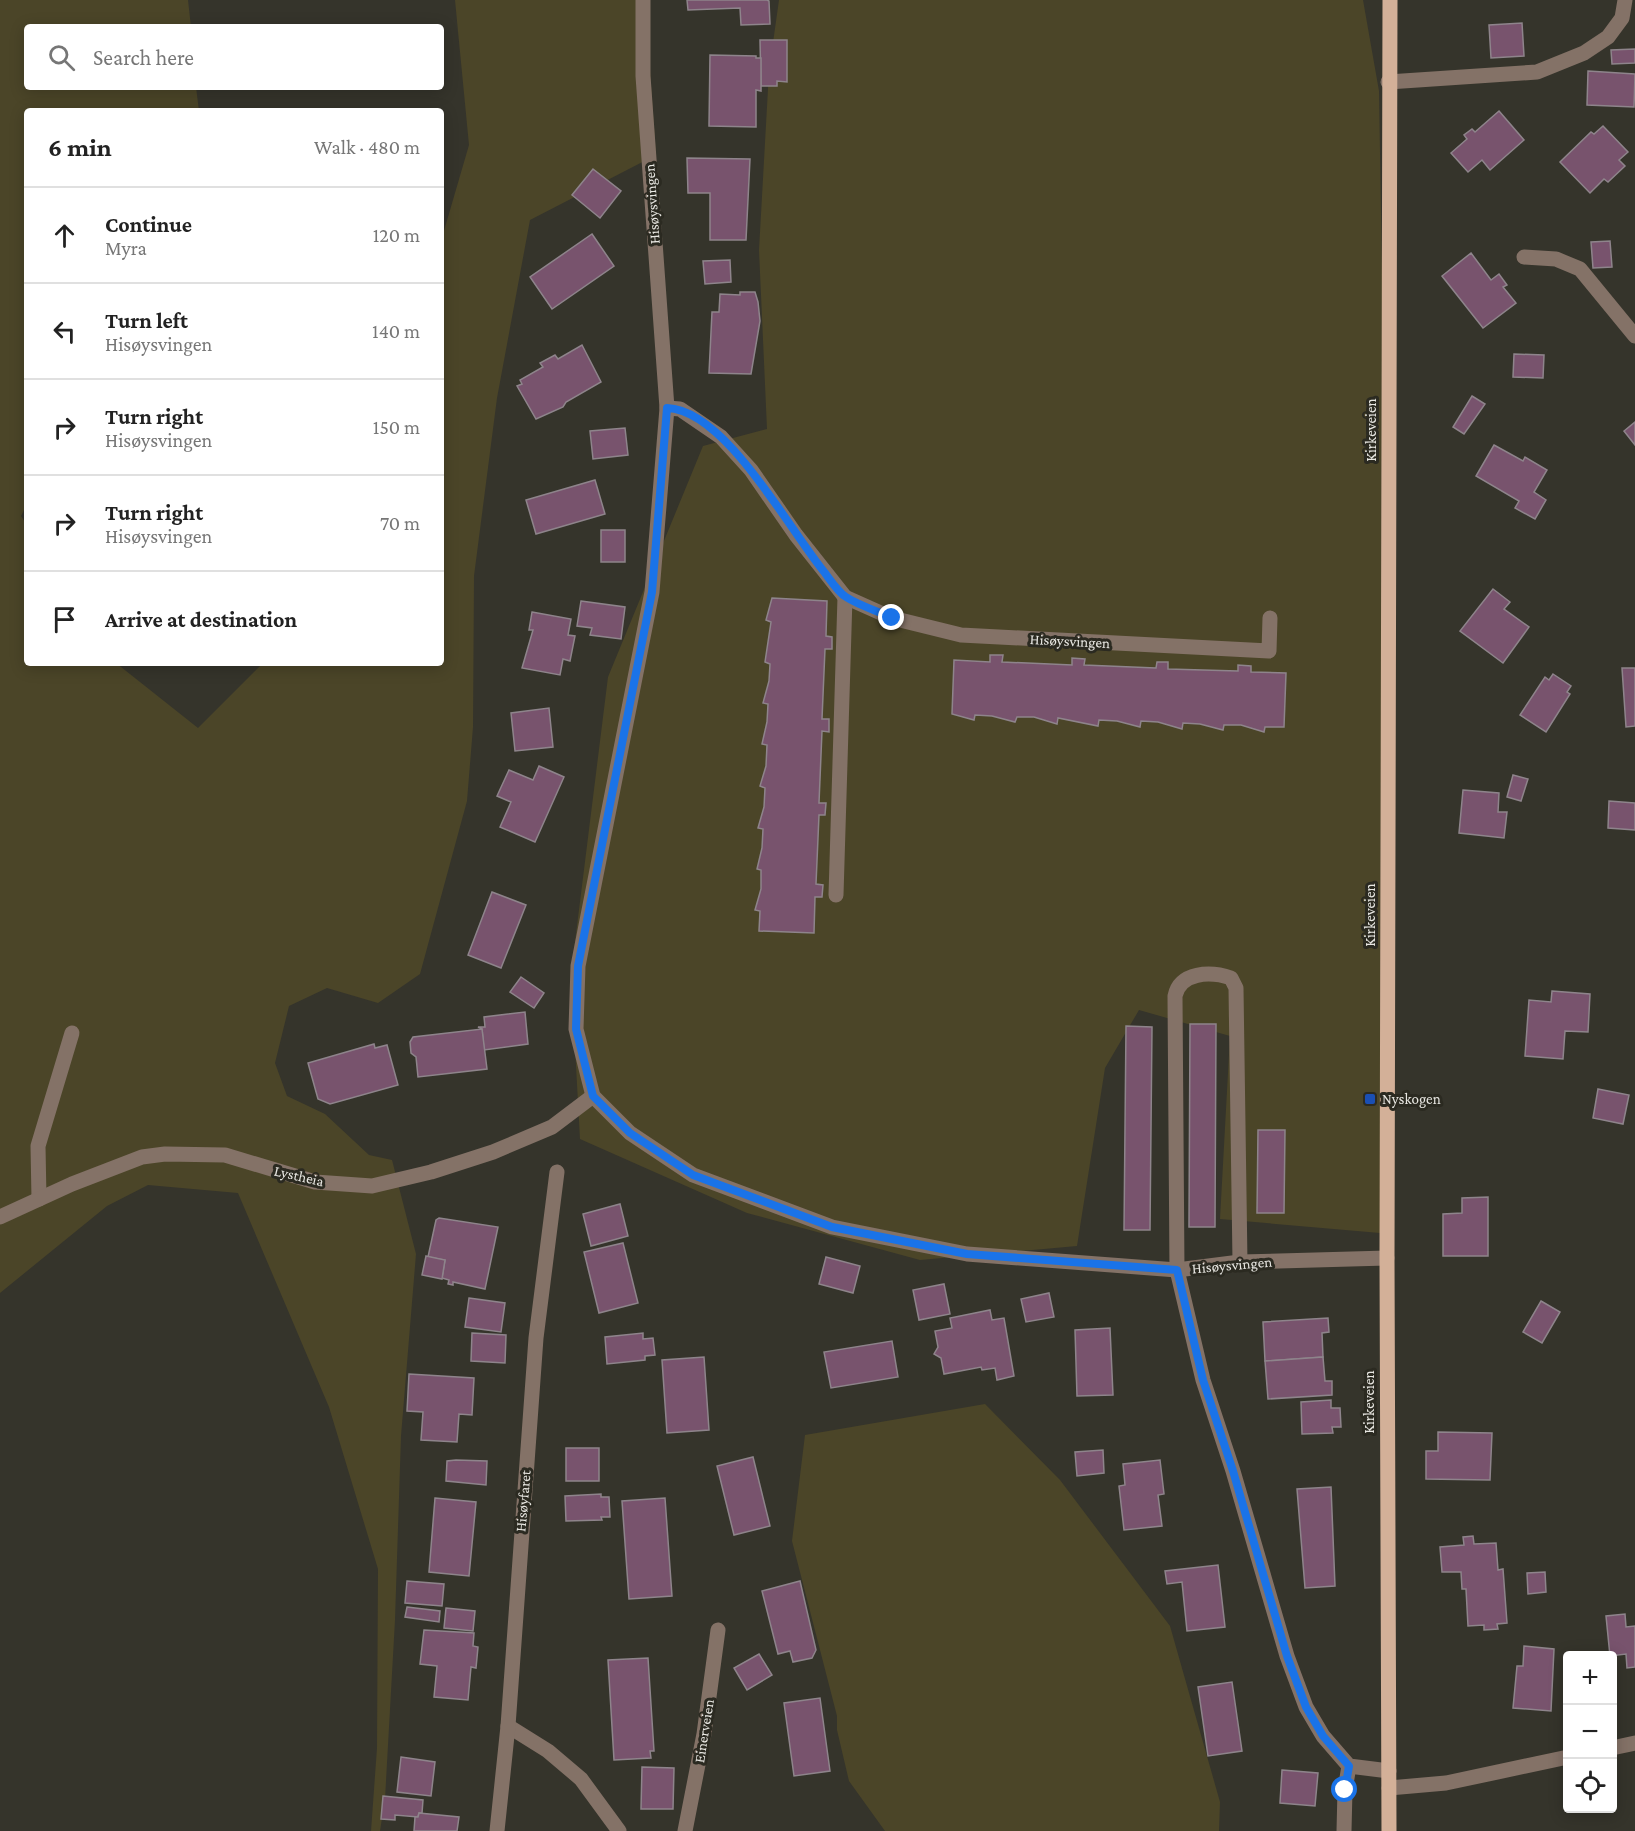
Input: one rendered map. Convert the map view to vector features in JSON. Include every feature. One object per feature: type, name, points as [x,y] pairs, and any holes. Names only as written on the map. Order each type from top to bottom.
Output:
[{"type":"main road","name":"Kirkeveien","points":[[1389,1831],[1387,1258],[1390,0]]},
{"type":"street","name":"Hisøysvingen","points":[[643,0],[643,76],[667,408],[652,592],[578,966],[576,1029],[593,1096],[630,1133],[693,1175],[832,1227],[967,1254],[1177,1270],[1240,1262],[1387,1258]]},
{"type":"street","points":[[1389,82],[1537,72],[1584,53],[1608,37],[1622,18],[1625,0]]},
{"type":"street","points":[[1524,257],[1556,259],[1580,269],[1635,336]]},
{"type":"street","name":"Hisøysvingen","points":[[667,408],[680,408],[721,437],[751,470],[796,535],[845,597],[892,618],[961,635],[1269,651],[1270,618]]},
{"type":"street","points":[[836,895],[845,597]]},
{"type":"street","points":[[1240,1262],[1236,988],[1231,978],[1221,975],[1187,977],[1177,985],[1175,996],[1177,1270],[1203,1380],[1233,1471],[1287,1656],[1306,1707],[1323,1736],[1349,1766],[1389,1771]]},
{"type":"street","points":[[39,1199],[38,1146],[72,1033]]},
{"type":"street","name":"Lystheia","points":[[0,1216],[142,1157],[165,1154],[225,1155],[315,1182],[372,1186],[431,1172],[493,1152],[552,1127],[593,1096]]},
{"type":"street","name":"Hisøyfaret","points":[[497,1831],[508,1726],[536,1338],[557,1172]]},
{"type":"street","name":"Einerveien","points":[[685,1831],[704,1734],[718,1630]]},
{"type":"street","points":[[508,1726],[548,1751],[581,1779],[619,1831]]},
{"type":"street","points":[[1617,1747],[1635,1743]]},
{"type":"street","points":[[1389,1788],[1446,1783],[1563,1758]]},
{"type":"street","points":[[1344,1831],[1345,1790],[1349,1766]]},
{"type":"shaded area","points":[[0,0],[188,0],[191,24],[24,24],[24,90],[196,90],[199,108],[24,108],[24,510],[21,516],[24,520],[24,666],[120,666],[198,728],[260,666],[444,666],[444,231],[469,145],[455,0],[645,0],[656,155],[530,220],[497,398],[474,576],[473,727],[467,801],[420,974],[378,1003],[327,988],[289,1006],[275,1063],[287,1096],[325,1114],[369,1155],[392,1160],[416,1254],[401,1436],[395,1620],[385,1799],[380,1831],[371,1831],[377,1748],[378,1569],[329,1407],[238,1193],[148,1185],[107,1206],[0,1293]]},
{"type":"shaded area","points":[[779,0],[1363,0],[1379,91],[1382,274],[1380,1233],[1220,1219],[1230,1036],[1139,1010],[1105,1068],[1077,1246],[920,1260],[747,1213],[580,1139],[571,974],[608,677],[703,446],[767,429],[759,250],[769,71]]},
{"type":"shaded area","points":[[985,1404],[1060,1480],[1170,1626],[1220,1802],[1219,1831],[885,1831],[849,1781],[837,1730],[837,1716],[792,1541],[805,1435]]},
{"type":"building","points":[[687,0],[767,0],[769,1],[770,24],[741,25],[740,8],[688,10]]},
{"type":"building","points":[[1522,23],[1524,56],[1491,58],[1489,25]]},
{"type":"building","points":[[760,40],[787,40],[787,82],[777,81],[777,86],[761,86]]},
{"type":"building","points":[[1635,49],[1635,63],[1612,64],[1611,50]]},
{"type":"building","points":[[710,55],[761,58],[761,91],[756,90],[756,127],[709,126]]},
{"type":"building","points":[[1588,71],[1635,74],[1634,107],[1587,105]]},
{"type":"building","points":[[1499,111],[1524,140],[1490,170],[1482,160],[1468,172],[1451,153],[1467,139],[1464,135],[1472,129],[1475,132]]},
{"type":"building","points":[[1603,126],[1628,152],[1619,160],[1625,166],[1608,182],[1604,179],[1590,193],[1560,162],[1591,132],[1594,134]]},
{"type":"building","points":[[687,158],[750,159],[746,240],[710,240],[710,193],[688,193]]},
{"type":"building","points":[[593,169],[621,191],[600,218],[572,195]]},
{"type":"building","points":[[592,234],[614,266],[552,309],[530,277]]},
{"type":"building","points":[[1610,241],[1612,267],[1593,268],[1591,242]]},
{"type":"building","points":[[1471,253],[1491,280],[1499,274],[1507,285],[1503,287],[1516,303],[1483,328],[1442,276]]},
{"type":"building","points":[[730,260],[731,282],[705,284],[703,261]]},
{"type":"building","points":[[740,292],[755,292],[758,302],[760,321],[751,374],[709,373],[712,312],[719,312],[720,294],[740,295]]},
{"type":"building","points":[[582,345],[601,382],[566,402],[563,407],[536,419],[517,386],[522,384],[520,380],[543,367],[540,363],[555,355],[558,359]]},
{"type":"building","points":[[1514,354],[1544,355],[1543,378],[1513,377]]},
{"type":"building","points":[[1472,396],[1485,404],[1464,434],[1453,427]]},
{"type":"building","points":[[1635,422],[1635,445],[1624,431]]},
{"type":"building","points":[[625,428],[628,455],[593,459],[590,431]]},
{"type":"building","points":[[1494,445],[1523,461],[1525,457],[1547,470],[1534,492],[1546,500],[1535,519],[1515,508],[1519,501],[1476,476]]},
{"type":"building","points":[[595,480],[605,514],[536,534],[526,500]]},
{"type":"building","points":[[601,530],[625,530],[625,562],[601,562]]},
{"type":"building","points":[[1493,589],[1510,602],[1504,609],[1529,627],[1503,663],[1460,631]]},
{"type":"building","points":[[772,598],[827,601],[826,636],[832,637],[832,649],[825,649],[822,719],[829,719],[829,732],[822,731],[819,803],[826,803],[825,815],[819,815],[816,884],[823,885],[822,897],[815,897],[814,933],[759,931],[760,911],[755,910],[761,889],[761,870],[757,869],[762,848],[763,829],[758,828],[764,807],[765,788],[760,786],[766,766],[767,745],[762,744],[768,704],[763,703],[769,681],[770,664],[765,662],[771,622],[766,620]]},
{"type":"building","points":[[581,601],[625,607],[621,639],[590,635],[592,628],[577,626]]},
{"type":"building","points":[[532,612],[571,619],[568,635],[575,636],[570,661],[563,659],[560,675],[522,668],[533,630],[529,630]]},
{"type":"building","points":[[990,655],[1003,655],[1002,662],[1072,665],[1072,658],[1085,659],[1084,665],[1156,668],[1157,662],[1168,662],[1168,669],[1238,671],[1238,665],[1251,666],[1251,672],[1286,673],[1284,727],[1265,727],[1264,732],[1241,725],[1224,725],[1223,730],[1200,724],[1183,723],[1182,729],[1158,722],[1141,721],[1140,727],[1117,721],[1099,720],[1098,726],[1058,718],[1057,724],[1034,717],[1017,717],[1015,722],[992,716],[975,715],[974,720],[952,714],[954,660],[990,662]]},
{"type":"building","points":[[1622,668],[1635,668],[1635,726],[1626,727]]},
{"type":"building","points":[[1553,674],[1571,686],[1567,692],[1570,694],[1546,732],[1520,715],[1545,677],[1549,680]]},
{"type":"building","points":[[549,708],[553,747],[515,751],[511,713]]},
{"type":"building","points":[[539,766],[564,777],[535,842],[500,827],[511,802],[497,796],[509,770],[533,780]]},
{"type":"building","points":[[1513,775],[1528,779],[1521,801],[1507,797]]},
{"type":"building","points":[[1463,790],[1499,793],[1498,812],[1507,812],[1504,838],[1459,833]]},
{"type":"building","points":[[1609,801],[1635,803],[1635,830],[1608,828]]},
{"type":"building","points":[[492,892],[526,905],[501,968],[468,955]]},
{"type":"building","points":[[521,977],[544,993],[534,1008],[510,992]]},
{"type":"building","points":[[1552,991],[1590,994],[1588,1032],[1565,1031],[1563,1059],[1525,1056],[1529,1000],[1551,1002]]},
{"type":"building","points":[[525,1012],[528,1044],[484,1050],[482,1029],[478,1027],[485,1027],[484,1017]]},
{"type":"building","points":[[1190,1024],[1216,1024],[1215,1227],[1189,1227]]},
{"type":"building","points":[[1126,1026],[1152,1027],[1150,1230],[1124,1230]]},
{"type":"building","points":[[482,1029],[487,1069],[418,1077],[416,1057],[411,1053],[410,1042],[413,1037]]},
{"type":"building","points":[[374,1044],[375,1048],[387,1045],[398,1085],[330,1104],[318,1099],[308,1063]]},
{"type":"building","points":[[1598,1089],[1629,1095],[1623,1124],[1593,1118]]},
{"type":"building","points":[[1258,1130],[1285,1130],[1284,1213],[1257,1213]]},
{"type":"building","points":[[1488,1197],[1488,1256],[1443,1256],[1443,1214],[1462,1213],[1462,1198]]},
{"type":"building","points":[[620,1204],[628,1236],[591,1246],[583,1214]]},
{"type":"building","points":[[439,1218],[498,1227],[485,1289],[453,1282],[453,1285],[448,1284],[449,1280],[442,1278],[445,1260],[428,1257],[436,1220]]},
{"type":"building","points":[[623,1243],[638,1303],[599,1313],[584,1252]]},
{"type":"building","points":[[426,1256],[445,1260],[442,1279],[422,1275]]},
{"type":"building","points":[[826,1257],[860,1266],[853,1293],[819,1284]]},
{"type":"building","points":[[944,1284],[950,1314],[919,1320],[913,1290]]},
{"type":"building","points":[[1049,1293],[1054,1317],[1026,1322],[1021,1299]]},
{"type":"building","points":[[469,1298],[505,1303],[501,1332],[465,1327]]},
{"type":"building","points":[[1541,1301],[1560,1312],[1542,1343],[1523,1332]]},
{"type":"building","points":[[990,1310],[992,1320],[1004,1318],[1014,1376],[997,1380],[995,1368],[982,1370],[981,1367],[944,1374],[941,1358],[934,1354],[938,1347],[935,1331],[952,1328],[950,1318]]},
{"type":"building","points":[[1328,1318],[1329,1332],[1322,1333],[1323,1357],[1265,1361],[1263,1322]]},
{"type":"building","points":[[1110,1328],[1113,1395],[1077,1396],[1075,1330]]},
{"type":"building","points":[[472,1333],[506,1335],[505,1363],[471,1361]]},
{"type":"building","points":[[643,1333],[643,1339],[653,1338],[655,1355],[645,1356],[645,1360],[607,1364],[605,1337]]},
{"type":"building","points":[[892,1341],[898,1377],[831,1388],[824,1352]]},
{"type":"building","points":[[704,1357],[709,1430],[667,1433],[662,1360]]},
{"type":"building","points":[[1323,1357],[1325,1381],[1332,1381],[1332,1395],[1268,1399],[1265,1361]]},
{"type":"building","points":[[409,1374],[474,1378],[472,1415],[459,1414],[457,1442],[421,1440],[423,1412],[407,1411]]},
{"type":"building","points":[[1331,1400],[1331,1408],[1340,1408],[1341,1427],[1332,1427],[1333,1433],[1302,1434],[1301,1402]]},
{"type":"building","points":[[1438,1432],[1492,1433],[1490,1480],[1426,1479],[1426,1451],[1438,1451]]},
{"type":"building","points":[[566,1448],[599,1448],[599,1481],[566,1481]]},
{"type":"building","points":[[1103,1450],[1104,1473],[1077,1476],[1075,1452]]},
{"type":"building","points":[[753,1457],[770,1526],[734,1535],[717,1466]]},
{"type":"building","points":[[1160,1460],[1164,1494],[1158,1495],[1162,1526],[1124,1530],[1119,1486],[1125,1485],[1123,1464]]},
{"type":"building","points":[[447,1461],[487,1461],[486,1485],[446,1481]]},
{"type":"building","points":[[1331,1487],[1335,1586],[1305,1588],[1297,1489]]},
{"type":"building","points":[[601,1494],[601,1497],[609,1497],[610,1517],[601,1517],[602,1520],[566,1521],[565,1496]]},
{"type":"building","points":[[435,1498],[476,1502],[469,1576],[429,1572]]},
{"type":"building","points":[[665,1498],[672,1596],[629,1599],[622,1501]]},
{"type":"building","points":[[1473,1536],[1474,1544],[1496,1543],[1498,1570],[1503,1569],[1507,1623],[1497,1624],[1498,1629],[1484,1630],[1484,1625],[1468,1626],[1466,1589],[1462,1589],[1461,1572],[1442,1572],[1440,1547],[1464,1545],[1463,1537]]},
{"type":"building","points":[[1218,1565],[1225,1627],[1187,1631],[1182,1582],[1167,1584],[1165,1571]]},
{"type":"building","points":[[1545,1572],[1546,1592],[1528,1594],[1527,1573]]},
{"type":"building","points":[[407,1581],[444,1584],[442,1606],[405,1603]]},
{"type":"building","points":[[800,1581],[816,1650],[812,1658],[793,1662],[790,1651],[778,1654],[762,1591]]},
{"type":"building","points":[[407,1607],[440,1611],[439,1622],[405,1617]]},
{"type":"building","points":[[446,1608],[475,1611],[473,1631],[444,1628]]},
{"type":"building","points":[[1625,1614],[1626,1627],[1635,1626],[1635,1667],[1627,1668],[1626,1654],[1617,1655],[1617,1651],[1610,1651],[1606,1616]]},
{"type":"building","points":[[424,1630],[474,1633],[473,1646],[478,1647],[476,1668],[471,1667],[468,1700],[434,1697],[437,1666],[420,1664]]},
{"type":"building","points":[[1524,1646],[1554,1649],[1551,1711],[1513,1708],[1517,1666],[1523,1666]]},
{"type":"building","points":[[759,1654],[772,1675],[747,1690],[734,1668]]},
{"type":"building","points":[[648,1658],[654,1751],[650,1751],[651,1758],[614,1760],[608,1660]]},
{"type":"building","points":[[1232,1682],[1242,1751],[1208,1756],[1198,1687]]},
{"type":"building","points":[[820,1698],[830,1771],[794,1776],[784,1703]]},
{"type":"building","points":[[401,1757],[435,1762],[431,1796],[397,1792]]},
{"type":"building","points":[[642,1767],[674,1768],[673,1809],[641,1809]]},
{"type":"building","points":[[1282,1770],[1318,1773],[1315,1806],[1280,1803]]},
{"type":"building","points":[[383,1796],[423,1800],[422,1813],[419,1813],[418,1817],[395,1815],[395,1820],[381,1819]]},
{"type":"building","points":[[419,1813],[459,1817],[457,1831],[414,1831],[415,1817],[418,1817]]},
{"type":"place","name":"Nyskogen","points":[[1370,1099]]},
{"type":"route","points":[[892,618],[845,597],[796,535],[751,470],[721,437],[680,408],[667,408],[652,592],[609,800],[578,966],[576,1029],[593,1096],[630,1133],[693,1175],[832,1227],[967,1254],[1177,1270],[1203,1380],[1233,1471],[1287,1656],[1306,1707],[1323,1736],[1349,1766],[1345,1790]]}]
